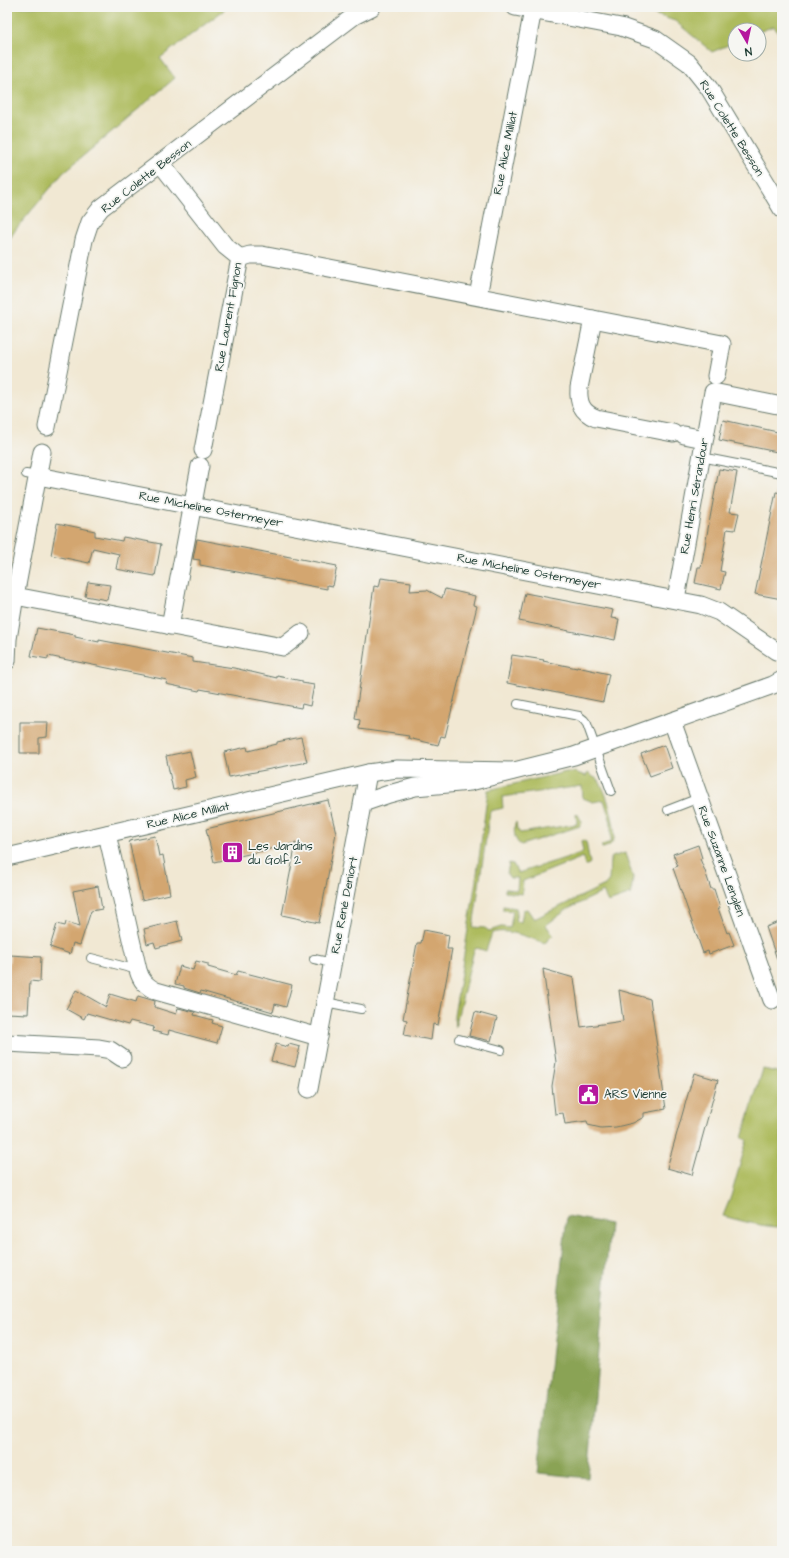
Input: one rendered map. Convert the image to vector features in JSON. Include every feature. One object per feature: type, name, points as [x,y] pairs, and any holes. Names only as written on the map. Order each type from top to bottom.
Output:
[{"type":"street","name":"Rue Colette Besson","points":[[47,427],[84,240],[90,222],[102,208],[354,16],[372,7]]},
{"type":"street","name":"Rue Colette Besson","points":[[515,7],[621,27],[655,39],[689,63],[709,88],[782,209]]},
{"type":"street","name":"Rue Alice Milliat","points":[[478,296],[533,10]]},
{"type":"street","name":"Rue Laurent Fignon","points":[[161,164],[225,246],[240,258],[170,626]]},
{"type":"street","points":[[240,258],[250,255],[262,255],[593,318],[579,388],[579,399],[582,409],[588,415],[596,418],[704,438]]},
{"type":"street","name":"Rue Henri Sérandour","points":[[593,318],[722,344],[676,599]]},
{"type":"street","points":[[714,384],[782,406]]},
{"type":"street","points":[[7,660],[8,639],[32,475],[42,452]]},
{"type":"street","name":"Rue Micheline Ostermeyer","points":[[32,475],[676,599],[701,605],[720,612],[776,651],[782,653]]},
{"type":"street","points":[[15,596],[283,647],[301,633]]},
{"type":"street","points":[[362,803],[415,787],[470,782],[574,756],[672,722],[773,685],[782,680]]},
{"type":"street","name":"Rue Suzanne Lenglen","points":[[672,722],[772,1000]]},
{"type":"street","points":[[368,773],[397,769],[513,771]]},
{"type":"street","name":"Rue Alice Milliat","points":[[7,857],[368,773]]},
{"type":"street","name":"Rue René Deniort","points":[[309,1089],[368,773]]},
{"type":"street","points":[[107,834],[139,974],[146,986],[156,991],[319,1037]]},
{"type":"street","points":[[7,1043],[100,1048],[110,1050],[122,1058]]},
{"type":"lane","points":[[701,457],[782,473]]},
{"type":"lane","points":[[518,704],[579,716],[584,720],[587,724],[611,791]]},
{"type":"lane","points":[[668,810],[700,798]]},
{"type":"lane","points":[[91,958],[139,974]]},
{"type":"lane","points":[[314,959],[333,963]]},
{"type":"lane","points":[[325,1002],[360,1009]]},
{"type":"lane","points":[[460,1039],[501,1050]]},
{"type":"green space","points":[[7,7],[228,7],[160,58],[175,78],[63,173],[16,229],[7,243]]},
{"type":"green space","points":[[632,7],[782,7],[782,40],[774,26],[767,29],[767,22],[727,22],[727,45],[712,52],[675,21]]},
{"type":"green space","points":[[566,772],[574,772],[586,776],[588,773],[601,784],[614,827],[615,834],[612,843],[602,848],[602,845],[611,842],[611,822],[604,800],[593,802],[583,798],[582,786],[502,797],[503,808],[490,811],[473,927],[485,928],[489,931],[501,927],[510,928],[513,911],[503,910],[503,906],[516,908],[517,912],[515,921],[521,922],[523,910],[527,909],[534,919],[605,885],[609,880],[610,860],[612,857],[625,853],[633,877],[631,894],[608,902],[603,892],[568,909],[546,925],[553,935],[545,943],[512,933],[492,933],[486,951],[477,948],[474,950],[455,1027],[454,1016],[477,874],[488,790]]},
{"type":"green space","points":[[577,813],[582,822],[580,826],[521,845],[515,838],[514,829],[516,822],[517,829],[520,833],[577,824]]},
{"type":"green space","points":[[582,840],[586,842],[590,863],[588,865],[585,865],[583,857],[523,881],[522,894],[505,892],[505,889],[517,890],[518,878],[510,878],[507,874],[509,863],[513,864],[518,873],[581,853],[583,851]]},
{"type":"green space","points":[[763,1069],[782,1073],[782,1227],[760,1225],[723,1216],[731,1196],[747,1140],[742,1138]]},
{"type":"green space","points":[[567,1216],[610,1224],[588,1478],[538,1473]]},
{"type":"building","points":[[723,420],[782,433],[782,453],[719,440]]},
{"type":"building","points":[[719,469],[737,472],[730,512],[739,513],[735,530],[727,529],[720,571],[725,572],[721,589],[695,583],[698,567],[701,567]]},
{"type":"building","points":[[776,492],[782,493],[782,599],[755,594]]},
{"type":"building","points":[[57,523],[95,531],[95,536],[122,541],[123,537],[161,544],[155,576],[116,569],[119,554],[93,548],[89,563],[51,555]]},
{"type":"building","points":[[197,539],[337,566],[333,586],[327,585],[327,589],[200,565],[200,560],[193,559]]},
{"type":"building","points":[[381,578],[411,582],[410,591],[427,590],[442,598],[445,589],[475,596],[473,605],[477,606],[445,737],[441,736],[438,745],[408,738],[409,736],[359,729],[360,720],[355,719],[374,586],[379,587]]},
{"type":"building","points":[[88,582],[110,585],[107,600],[85,596]]},
{"type":"building","points":[[525,593],[613,610],[611,618],[619,619],[615,640],[519,621]]},
{"type":"building","points":[[37,628],[75,635],[75,637],[99,642],[99,640],[193,658],[193,662],[234,668],[277,678],[277,676],[302,681],[302,683],[314,685],[310,706],[302,704],[301,708],[200,689],[199,691],[166,684],[167,680],[48,656],[48,659],[31,656]]},
{"type":"building","points":[[512,655],[544,660],[543,661],[609,674],[603,702],[507,683]]},
{"type":"building","points":[[20,722],[48,722],[47,737],[39,738],[39,753],[20,753]]},
{"type":"building","points":[[301,737],[307,762],[229,777],[224,752],[247,747],[248,751],[277,744],[277,742]]},
{"type":"building","points":[[664,745],[672,768],[650,776],[641,754]]},
{"type":"building","points":[[190,751],[196,777],[185,780],[186,787],[173,790],[166,756]]},
{"type":"building","name":"Les Jardins du Golf 2","points":[[328,800],[336,833],[319,923],[282,915],[296,843],[214,862],[206,829]]},
{"type":"building","points":[[155,836],[159,856],[163,855],[170,894],[142,900],[129,841]]},
{"type":"building","points":[[698,845],[702,858],[700,859],[711,889],[714,889],[720,908],[718,908],[727,933],[729,932],[734,945],[709,954],[708,951],[703,953],[673,868],[678,866],[673,854]]},
{"type":"building","points":[[98,886],[102,909],[91,911],[80,945],[73,943],[70,954],[50,947],[57,924],[65,926],[66,922],[80,926],[73,891]]},
{"type":"building","points":[[177,921],[182,941],[156,948],[154,942],[147,944],[144,929]]},
{"type":"building","points":[[782,921],[782,968],[780,968],[766,927]]},
{"type":"building","points":[[424,930],[449,935],[447,949],[452,949],[438,1025],[433,1024],[431,1040],[404,1035],[407,1020],[403,1019],[417,943],[421,943]]},
{"type":"building","points":[[10,955],[41,957],[40,982],[30,981],[28,1014],[7,1013]]},
{"type":"building","points":[[196,961],[208,964],[208,967],[236,975],[238,971],[292,985],[286,1007],[275,1004],[273,1012],[201,991],[200,993],[175,984],[180,966],[193,970]]},
{"type":"building","points":[[543,969],[574,978],[581,1027],[623,1021],[619,990],[650,999],[666,1109],[644,1113],[644,1117],[633,1123],[616,1127],[601,1128],[588,1125],[587,1121],[565,1124],[563,1113],[555,1114],[552,1086],[556,1062]]},
{"type":"building","points":[[76,990],[106,1007],[110,994],[136,1002],[138,996],[155,1001],[154,1007],[176,1014],[178,1008],[195,1012],[194,1015],[213,1020],[212,1023],[222,1026],[217,1043],[169,1030],[168,1035],[153,1031],[154,1027],[130,1021],[128,1025],[87,1013],[84,1019],[66,1009]]},
{"type":"building","points":[[475,1012],[497,1018],[491,1041],[469,1036]]},
{"type":"building","points":[[276,1044],[288,1047],[289,1044],[300,1047],[295,1067],[271,1061]]},
{"type":"building","points":[[694,1073],[718,1080],[692,1175],[667,1168]]},
{"type":"place","name":"Les Jardins du Golf 2","points":[[233,853]]},
{"type":"place","name":"ARS Vienne","points":[[589,1094]]}]
